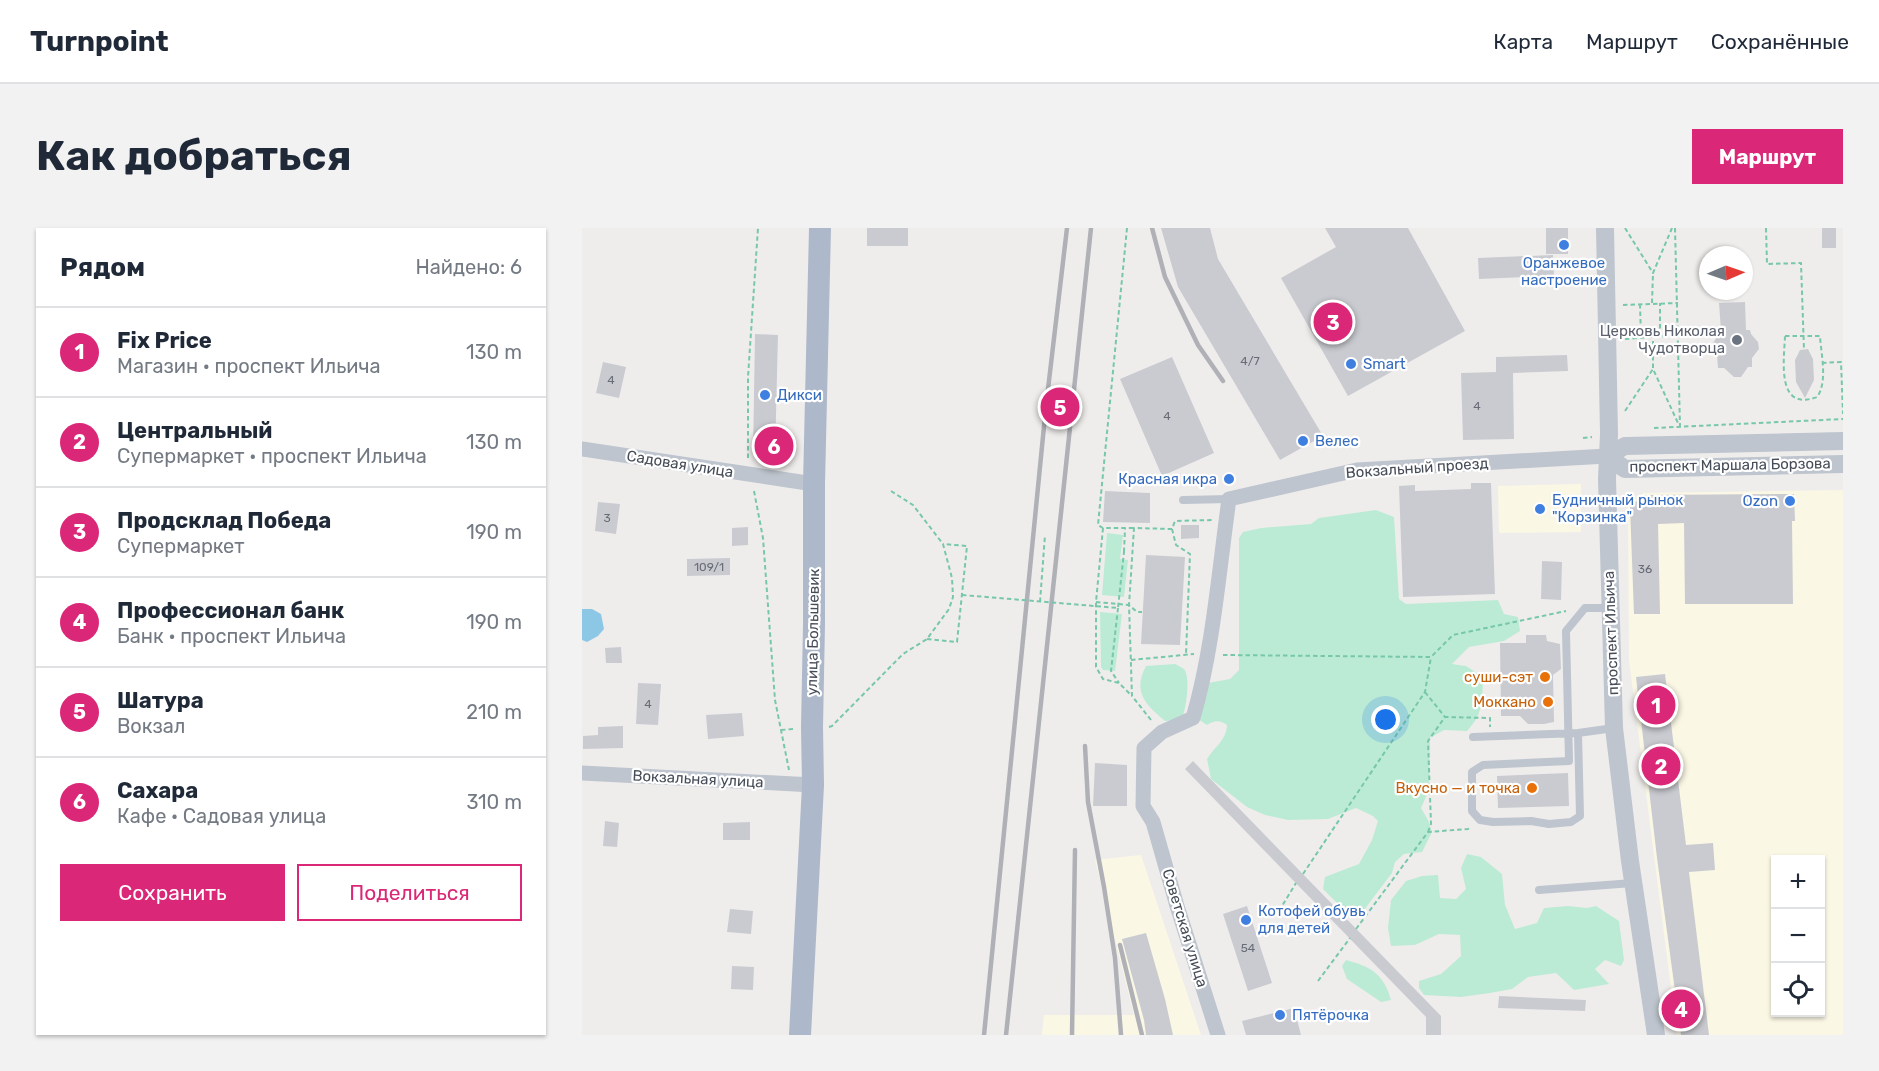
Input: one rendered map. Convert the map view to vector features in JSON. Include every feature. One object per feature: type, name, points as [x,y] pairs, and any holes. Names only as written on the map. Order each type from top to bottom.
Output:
[{"type":"main road","name":"улица Большевик","points":[[800,1035],[803,784],[812,728],[814,484],[820,228]]},
{"type":"street","name":"проспект Ильича","points":[[1605,228],[1609,434],[1607,456],[1614,728],[1633,883],[1656,1035]]},
{"type":"street","name":"проспект Маршала Борзова","points":[[1843,441],[1625,446],[1607,456],[1625,469],[1843,464]]},
{"type":"street","name":"Садовая улица","points":[[582,449],[814,484]]},
{"type":"street","name":"Вокзальный проезд","points":[[1229,499],[1357,470],[1607,456]]},
{"type":"street","points":[[1162,732],[1193,718],[1200,695],[1229,499]]},
{"type":"street","name":"Советская улица","points":[[1162,732],[1144,748],[1143,807],[1153,822],[1218,1035]]},
{"type":"street","name":"Вокзальная улица","points":[[582,773],[803,784]]},
{"type":"lane","points":[[1183,500],[1229,499]]},
{"type":"lane","points":[[1574,734],[1569,761],[1483,765],[1472,772],[1473,811],[1480,820],[1531,821],[1549,824],[1571,822],[1580,816],[1574,734],[1566,631],[1585,608],[1610,608]]},
{"type":"lane","points":[[1473,737],[1574,734],[1614,728]]},
{"type":"lane","points":[[1539,890],[1633,883]]},
{"type":"path","points":[[758,228],[748,377],[747,433],[751,474],[763,538],[775,700],[803,784]]},
{"type":"path","points":[[1127,228],[1098,525],[1103,528],[1172,529]]},
{"type":"path","points":[[1625,228],[1653,273]]},
{"type":"path","points":[[1652,303],[1653,273],[1674,228]]},
{"type":"path","points":[[1674,228],[1680,426]]},
{"type":"path","points":[[1766,228],[1767,264],[1801,263],[1804,350]]},
{"type":"path","points":[[1660,303],[1660,337]]},
{"type":"path","points":[[1623,305],[1678,303]]},
{"type":"path","points":[[1640,304],[1641,338]]},
{"type":"path","points":[[1625,339],[1678,335]]},
{"type":"path","points":[[1785,336],[1803,336],[1820,336],[1822,363],[1821,392],[1817,397],[1803,400],[1788,394],[1785,383],[1785,336]]},
{"type":"path","points":[[1653,338],[1653,369],[1680,426]]},
{"type":"path","points":[[1647,428],[1843,417],[1841,362],[1822,363]]},
{"type":"path","points":[[1625,411],[1653,369]]},
{"type":"path","points":[[1583,438],[1609,434]]},
{"type":"path","points":[[812,728],[832,726],[903,654],[927,639],[949,609],[954,597],[952,578],[943,544],[913,505],[891,491]]},
{"type":"path","points":[[1185,654],[1190,554],[1176,545],[1172,529],[1175,521],[1214,520],[1229,499]]},
{"type":"path","points":[[1103,528],[1096,602],[1096,667],[1103,678],[1119,683]]},
{"type":"path","points":[[1125,528],[1111,671],[1162,732]]},
{"type":"path","points":[[1132,696],[1128,605],[1134,528]]},
{"type":"path","points":[[1040,602],[1045,536]]},
{"type":"path","points":[[927,639],[957,642],[967,546],[943,544]]},
{"type":"path","points":[[962,596],[1118,608]]},
{"type":"path","points":[[1096,602],[1128,605],[1137,612],[1142,612]]},
{"type":"path","points":[[1303,874],[1425,692],[1431,657],[1453,635],[1585,608]]},
{"type":"path","points":[[1131,660],[1185,654],[1431,657]]},
{"type":"path","points":[[1425,692],[1446,717],[1490,718],[1491,736]]},
{"type":"path","points":[[1356,929],[1428,832],[1431,824],[1428,741],[1446,717]]},
{"type":"path","points":[[1428,832],[1468,829],[1480,820]]},
{"type":"path","points":[[1279,911],[1296,884]]},
{"type":"path","points":[[1318,981],[1350,938]]},
{"type":"shaded area","name":"Будничный рынок \"Корзинка\"","points":[[1581,484],[1581,532],[1499,533],[1498,486]]},
{"type":"shaded area","points":[[1843,490],[1843,1035],[1677,1035],[1629,660],[1628,507],[1643,493]]},
{"type":"shaded area","points":[[1141,855],[1201,1035],[1042,1035],[1044,1015],[1134,1015],[1095,860]]},
{"type":"green space","points":[[1376,510],[1394,517],[1399,599],[1406,604],[1498,600],[1504,614],[1518,617],[1520,631],[1504,641],[1469,647],[1452,664],[1466,666],[1483,677],[1482,700],[1477,718],[1467,731],[1444,730],[1430,738],[1429,790],[1421,808],[1432,832],[1422,852],[1404,854],[1395,862],[1392,873],[1361,914],[1351,917],[1323,889],[1325,877],[1359,864],[1372,840],[1378,821],[1356,808],[1328,819],[1288,820],[1265,815],[1247,807],[1211,779],[1207,759],[1222,739],[1227,725],[1217,721],[1207,725],[1198,719],[1208,683],[1230,679],[1239,670],[1239,538],[1243,532],[1261,528],[1311,524],[1319,518]]},
{"type":"green space","points":[[1107,533],[1123,535],[1120,559],[1128,560],[1124,597],[1102,595]]},
{"type":"green space","points":[[1100,612],[1122,614],[1115,671],[1103,670],[1101,667]]},
{"type":"green space","points":[[1175,664],[1184,669],[1186,673],[1186,702],[1181,720],[1165,721],[1143,697],[1140,683],[1146,666]]},
{"type":"green space","points":[[1467,854],[1481,857],[1502,874],[1505,905],[1515,929],[1537,923],[1544,908],[1568,906],[1587,908],[1596,906],[1619,921],[1624,960],[1621,966],[1605,960],[1595,969],[1609,984],[1574,990],[1556,973],[1528,977],[1512,989],[1490,993],[1461,997],[1424,995],[1419,988],[1419,981],[1441,974],[1461,956],[1460,935],[1439,934],[1415,945],[1391,946],[1388,928],[1391,900],[1406,881],[1422,876],[1438,875],[1440,898],[1456,899],[1466,889],[1461,868]]},
{"type":"green space","points":[[1346,960],[1375,972],[1388,991],[1391,1000],[1381,1002],[1347,979],[1342,966]]},
{"type":"water","points":[[582,609],[592,609],[601,614],[604,629],[598,636],[587,642],[582,640]]},
{"type":"building","points":[[867,228],[908,228],[908,246],[867,246]]},
{"type":"building","points":[[1161,228],[1210,228],[1218,259],[1323,436],[1280,460],[1178,287]]},
{"type":"building","points":[[1325,228],[1408,228],[1465,331],[1348,396],[1281,278],[1336,247]]},
{"type":"building","points":[[1546,228],[1568,228],[1568,254],[1546,254]]},
{"type":"building","points":[[1822,228],[1836,228],[1836,248],[1822,248]]},
{"type":"building","points":[[1553,255],[1554,276],[1479,279],[1478,258]]},
{"type":"building","name":"Церковь Николая Чудотворца","points":[[1745,302],[1746,330],[1750,330],[1758,342],[1759,349],[1752,358],[1752,367],[1748,367],[1741,377],[1734,377],[1724,368],[1718,368],[1717,355],[1713,354],[1711,346],[1721,331],[1719,303]]},
{"type":"building","name":"Дикси","points":[[755,334],[778,335],[775,455],[753,455]]},
{"type":"building","points":[[1808,349],[1813,359],[1814,380],[1805,398],[1796,382],[1795,360],[1800,350]]},
{"type":"building","points":[[1567,355],[1568,371],[1513,373],[1514,439],[1463,440],[1461,373],[1496,372],[1496,357]]},
{"type":"building","points":[[1172,357],[1214,453],[1162,476],[1120,379]]},
{"type":"building","points":[[603,362],[626,367],[619,398],[596,393]]},
{"type":"building","points":[[1471,483],[1491,483],[1495,594],[1403,597],[1399,486],[1415,485],[1415,491],[1471,489]]},
{"type":"building","points":[[1105,491],[1150,493],[1150,523],[1103,522]]},
{"type":"building","points":[[1794,494],[1793,604],[1685,604],[1684,523],[1658,524],[1660,614],[1634,614],[1630,507],[1643,495]]},
{"type":"building","points":[[598,502],[620,504],[616,534],[595,531]]},
{"type":"building","points":[[1181,525],[1199,525],[1199,538],[1181,539]]},
{"type":"building","points":[[748,527],[748,545],[732,546],[732,528]]},
{"type":"building","points":[[1146,555],[1185,557],[1180,645],[1141,644]]},
{"type":"building","points":[[730,558],[730,575],[687,576],[687,559]]},
{"type":"building","points":[[1542,561],[1562,562],[1561,600],[1541,599]]},
{"type":"building","points":[[1526,635],[1546,635],[1547,641],[1560,644],[1561,669],[1553,675],[1554,722],[1528,724],[1520,716],[1501,716],[1500,643],[1526,643]]},
{"type":"building","points":[[621,647],[622,663],[606,663],[605,648]]},
{"type":"building","points":[[1665,674],[1686,845],[1713,843],[1715,870],[1689,872],[1709,1035],[1681,1035],[1657,858],[1636,677]]},
{"type":"building","points":[[638,683],[661,684],[658,725],[636,724]]},
{"type":"building","points":[[742,713],[744,736],[708,739],[706,715]]},
{"type":"building","points":[[623,726],[623,748],[583,749],[583,736],[598,735],[598,727]]},
{"type":"building","points":[[1193,761],[1441,1016],[1441,1035],[1426,1035],[1426,1017],[1185,769]]},
{"type":"building","points":[[1095,763],[1127,765],[1127,806],[1093,806]]},
{"type":"building","points":[[1568,773],[1569,806],[1498,808],[1497,776]]},
{"type":"building","points":[[605,821],[619,823],[617,847],[603,846]]},
{"type":"building","points":[[750,822],[750,840],[723,840],[723,823]]},
{"type":"building","points":[[1247,906],[1272,983],[1248,991],[1223,914]]},
{"type":"building","points":[[730,909],[753,911],[751,934],[727,932]]},
{"type":"building","points":[[1146,933],[1173,1035],[1146,1035],[1122,939]]},
{"type":"building","points":[[732,966],[754,967],[753,990],[731,989]]},
{"type":"building","points":[[1499,996],[1586,1000],[1585,1011],[1498,1008]]},
{"type":"building","name":"Пятёрочка","points":[[1294,1008],[1301,1035],[1246,1035],[1242,1021]]},
{"type":"railway","points":[[984,1035],[1046,406],[1067,228]]},
{"type":"railway","points":[[1006,1035],[1091,228]]},
{"type":"railway","points":[[1152,228],[1165,277],[1198,345],[1223,381]]},
{"type":"railway","points":[[1085,746],[1088,802],[1115,958],[1121,1035]]},
{"type":"railway","points":[[1072,1035],[1075,850]]},
{"type":"railway","points":[[1120,945],[1142,1035]]},
{"type":"place","name":"Оранжевое настроение","points":[[1564,245]]},
{"type":"place","name":"Продсклад Победа","points":[[1333,322]]},
{"type":"place","name":"Церковь Николая Чудотворца","points":[[1737,340]]},
{"type":"place","name":"Smart","points":[[1351,364]]},
{"type":"place","name":"Дикси","points":[[765,395]]},
{"type":"place","name":"Шатура","points":[[1060,407]]},
{"type":"place","name":"Велес","points":[[1303,441]]},
{"type":"place","name":"Сахара","points":[[774,446]]},
{"type":"place","name":"Красная икра","points":[[1229,479]]},
{"type":"place","name":"Ozon","points":[[1790,501]]},
{"type":"place","name":"Будничный рынок \"Корзинка\"","points":[[1540,509]]},
{"type":"place","name":"суши-сэт","points":[[1545,677]]},
{"type":"place","name":"Моккано","points":[[1548,702]]},
{"type":"place","name":"Fix Price","points":[[1656,705]]},
{"type":"place","name":"Центральный","points":[[1661,766]]},
{"type":"place","name":"Вкусно — и точка","points":[[1532,788]]},
{"type":"place","name":"Котофей обувь для детей","points":[[1246,920]]},
{"type":"place","name":"Профессионал банк","points":[[1681,1009]]},
{"type":"place","name":"Пятёрочка","points":[[1280,1015]]}]
